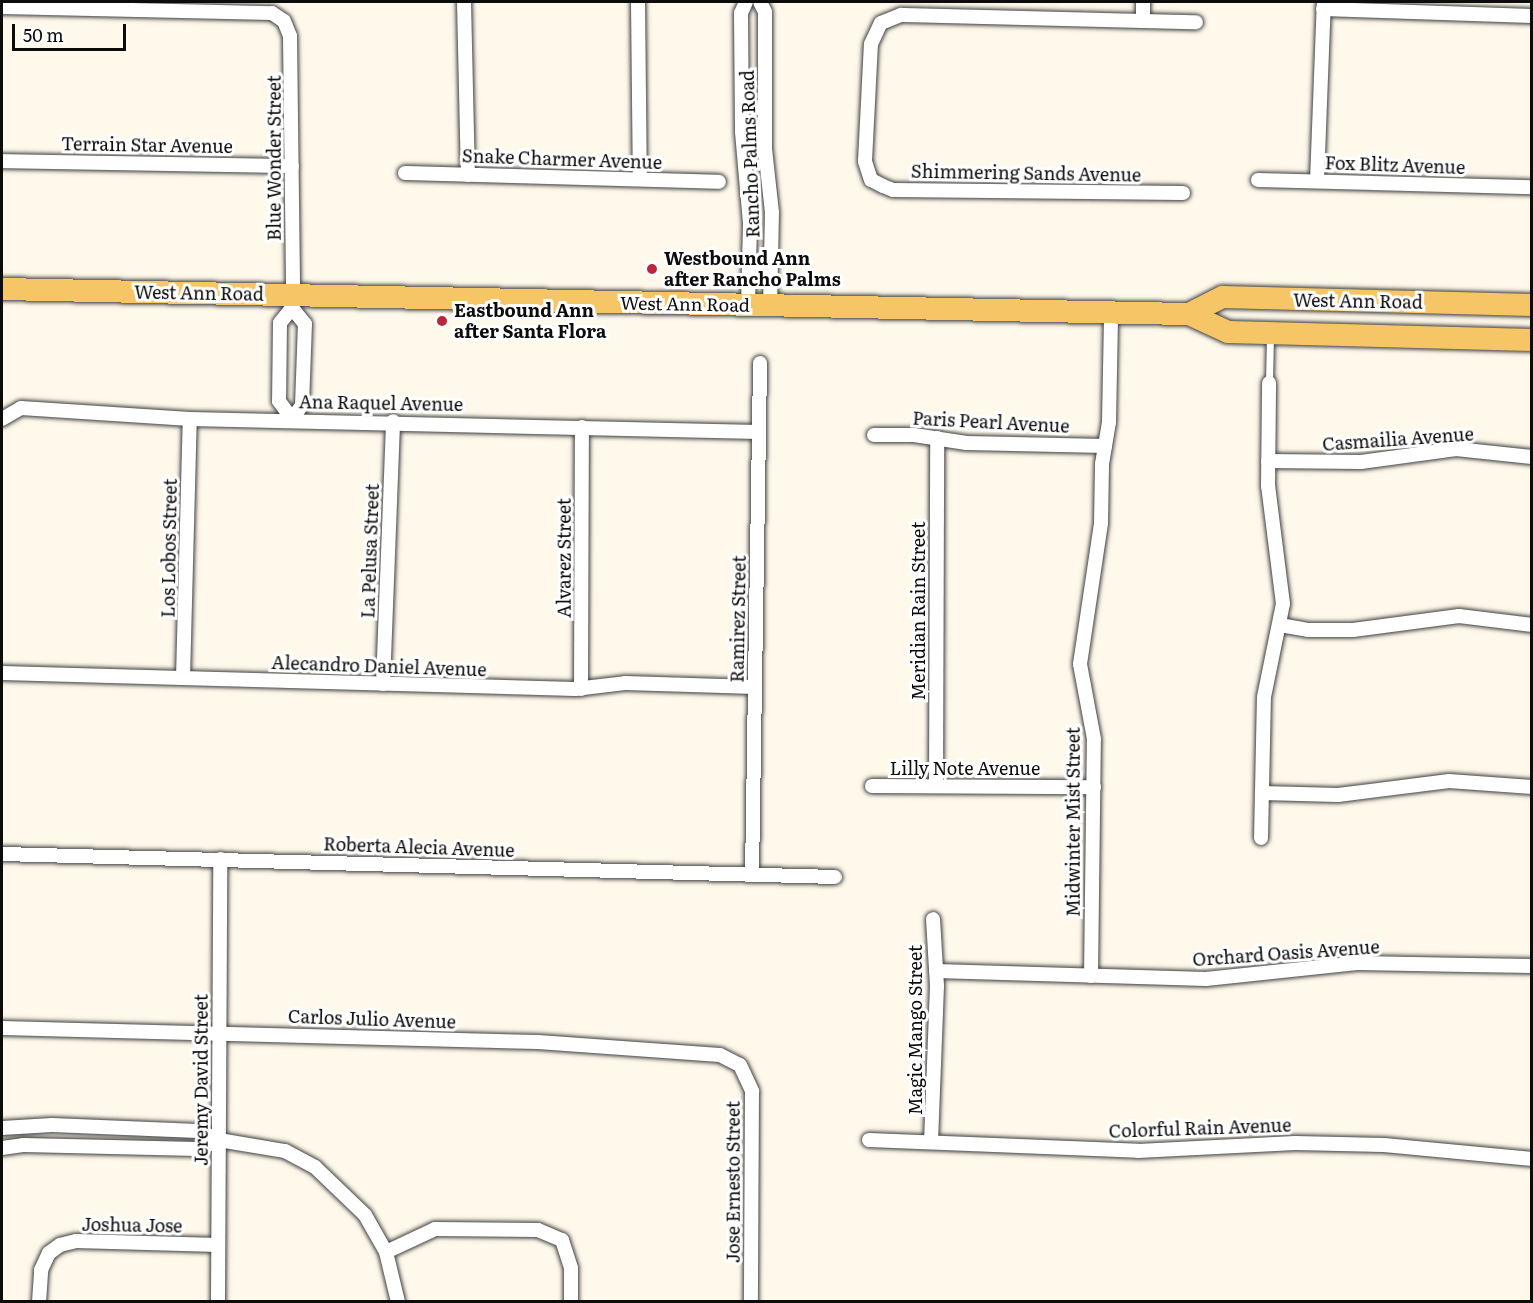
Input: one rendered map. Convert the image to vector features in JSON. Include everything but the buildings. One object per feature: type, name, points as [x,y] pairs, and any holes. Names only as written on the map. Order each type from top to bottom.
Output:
[{"type":"main road","name":"West Ann Road","points":[[2,289],[293,302],[759,305],[1189,315],[1228,332],[1532,340]]},
{"type":"main road","name":"West Ann Road","points":[[1189,315],[1223,297],[1532,305]]},
{"type":"street","points":[[464,2],[468,175]]},
{"type":"street","points":[[638,2],[640,179]]},
{"type":"street","name":"Rancho Palms Road","points":[[746,2],[741,13],[742,164],[759,305]]},
{"type":"street","name":"Rancho Palms Road","points":[[759,305],[772,212],[765,149],[765,12],[760,2]]},
{"type":"street","points":[[1143,2],[1143,21],[1196,22]]},
{"type":"street","points":[[1317,181],[1323,5],[1532,16]]},
{"type":"street","name":"Blue Wonder Street","points":[[2,7],[272,13],[284,21],[290,36],[293,302]]},
{"type":"street","name":"Shimmering Sands Avenue","points":[[1143,21],[901,15],[881,23],[871,44],[873,62],[865,145],[871,180],[893,190],[1182,193]]},
{"type":"street","name":"Terrain Star Avenue","points":[[2,161],[292,166]]},
{"type":"street","name":"Snake Charmer Avenue","points":[[405,173],[719,182]]},
{"type":"street","name":"Fox Blitz Avenue","points":[[1258,180],[1532,187]]},
{"type":"street","points":[[293,302],[305,324],[303,405],[292,419],[279,401],[280,323],[293,302]]},
{"type":"street","name":"Midwinter Mist Street","points":[[1091,976],[1094,787],[1092,721],[1080,664],[1101,523],[1111,313]]},
{"type":"street","name":"Ramirez Street","points":[[752,875],[760,363]]},
{"type":"street","points":[[1261,838],[1265,687],[1280,625],[1283,589],[1270,511],[1269,383]]},
{"type":"street","name":"Ana Raquel Avenue","points":[[2,417],[21,408],[190,419],[393,421],[759,432]]},
{"type":"street","name":"Los Lobos Street","points":[[183,678],[190,419]]},
{"type":"street","name":"La Pelusa Street","points":[[383,684],[393,421]]},
{"type":"street","name":"Alvarez Street","points":[[581,689],[582,427]]},
{"type":"street","name":"Paris Pearl Avenue","points":[[874,435],[1105,446]]},
{"type":"street","name":"Meridian Rain Street","points":[[936,785],[937,438]]},
{"type":"street","name":"Casmailia Avenue","points":[[1268,461],[1343,463],[1456,449],[1532,457]]},
{"type":"street","points":[[1280,625],[1344,630],[1459,616],[1532,625]]},
{"type":"street","name":"Alecandro Daniel Avenue","points":[[2,673],[581,689],[625,683],[755,687]]},
{"type":"street","points":[[1262,793],[1338,795],[1449,781],[1532,787]]},
{"type":"street","name":"Lilly Note Avenue","points":[[872,786],[1094,787]]},
{"type":"street","name":"Roberta Alecia Avenue","points":[[2,854],[835,877]]},
{"type":"street","name":"Jeremy David Street","points":[[218,1302],[220,859]]},
{"type":"street","name":"Magic Mango Street","points":[[931,1142],[936,971],[933,919]]},
{"type":"street","name":"Orchard Oasis Avenue","points":[[936,971],[1206,979],[1357,963],[1532,966]]},
{"type":"street","name":"Carlos Julio Avenue","points":[[2,1028],[538,1042],[720,1055],[740,1065]]},
{"type":"street","name":"Jose Ernesto Street","points":[[740,1065],[752,1091],[751,1302]]},
{"type":"street","points":[[2,1128],[52,1125],[198,1131],[219,1140],[285,1151],[315,1167],[365,1215],[386,1252],[398,1302]]},
{"type":"street","points":[[2,1148],[23,1145],[198,1149],[219,1140]]},
{"type":"street","name":"Colorful Rain Avenue","points":[[869,1140],[1138,1151],[1337,1143],[1532,1158]]},
{"type":"street","points":[[386,1252],[435,1229],[453,1227],[538,1230],[562,1240],[571,1268],[571,1302]]},
{"type":"street","name":"Joshua Jose","points":[[39,1302],[41,1270],[49,1253],[60,1245],[76,1241],[218,1245]]},
{"type":"lane","points":[[1269,383],[1270,333]]},
{"type":"place","name":"Westbound Ann after Rancho Palms","points":[[652,269]]},
{"type":"place","name":"Eastbound Ann after Santa Flora","points":[[442,321]]}]
